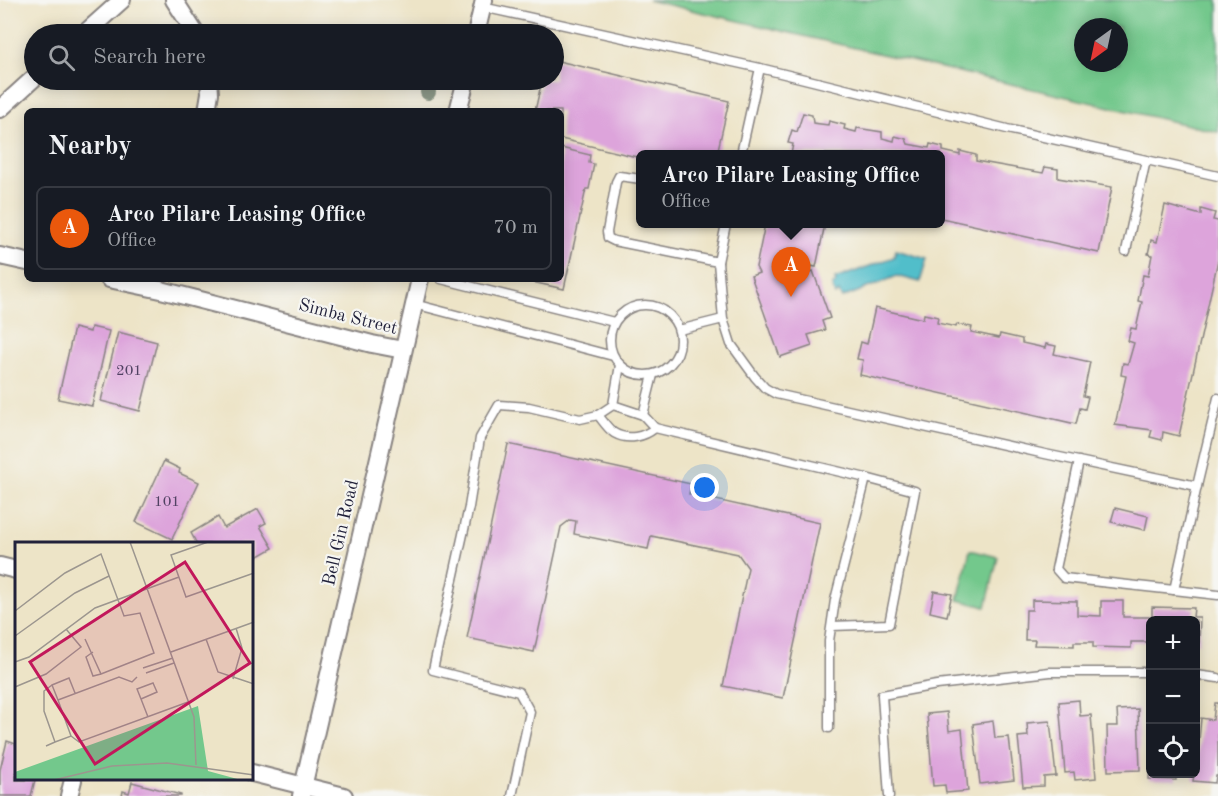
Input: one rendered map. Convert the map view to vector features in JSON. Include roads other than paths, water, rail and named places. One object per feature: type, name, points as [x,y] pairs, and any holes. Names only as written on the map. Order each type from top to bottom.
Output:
[{"type":"street","points":[[95,24],[122,0]]},
{"type":"street","points":[[174,0],[190,24]]},
{"type":"street","points":[[478,24],[483,4]]},
{"type":"street","points":[[0,109],[24,87]]},
{"type":"street","points":[[208,108],[210,90]]},
{"type":"street","points":[[459,108],[463,90]]},
{"type":"street","points":[[0,256],[24,261]]},
{"type":"street","name":"Simba Street","points":[[141,282],[162,284],[372,344],[403,350]]},
{"type":"street","name":"Bell Gin Road","points":[[302,790],[419,282]]},
{"type":"street","points":[[0,567],[15,570]]},
{"type":"street","points":[[254,774],[302,790],[344,796]]},
{"type":"street","points":[[69,796],[73,781]]},
{"type":"lane","points":[[483,4],[760,68],[1007,129],[1218,176]]},
{"type":"lane","points":[[742,150],[760,68]]},
{"type":"lane","points":[[1126,251],[1146,160]]},
{"type":"lane","points":[[636,178],[619,176],[616,182],[607,232],[608,238],[718,262]]},
{"type":"lane","points":[[725,228],[718,262],[723,319],[731,344],[765,388],[776,394],[1197,486]]},
{"type":"lane","points":[[453,282],[614,322]]},
{"type":"lane","points":[[414,304],[613,356]]},
{"type":"lane","points":[[643,304],[666,311],[674,319],[679,330],[681,341],[679,353],[664,371],[653,375],[630,372],[613,356],[610,333],[614,322],[632,307],[643,304]]},
{"type":"lane","points":[[679,330],[723,319]]},
{"type":"lane","points":[[512,796],[530,712],[519,692],[433,670],[469,507],[480,438],[499,405],[530,407],[580,419],[598,415],[613,405],[620,365]]},
{"type":"lane","points":[[643,415],[653,375]]},
{"type":"lane","points":[[1174,590],[1218,398]]},
{"type":"lane","points":[[613,405],[643,415],[655,428],[915,491],[889,624],[832,626]]},
{"type":"lane","points":[[598,415],[615,433],[629,438],[645,436],[655,428]]},
{"type":"lane","points":[[1079,461],[1056,569],[1064,578],[1218,595]]},
{"type":"lane","points":[[829,728],[829,641],[836,600],[866,478]]},
{"type":"lane","points":[[889,796],[882,695],[937,685],[1050,672],[1146,672]]},
{"type":"lane","points":[[1200,676],[1218,678]]},
{"type":"water","points":[[896,250],[927,259],[920,282],[897,276],[842,298],[839,292],[835,295],[832,286],[836,283],[835,279],[894,257]]},
{"type":"place","name":"Arco Pilare Leasing Office","points":[[791,297]]}]
